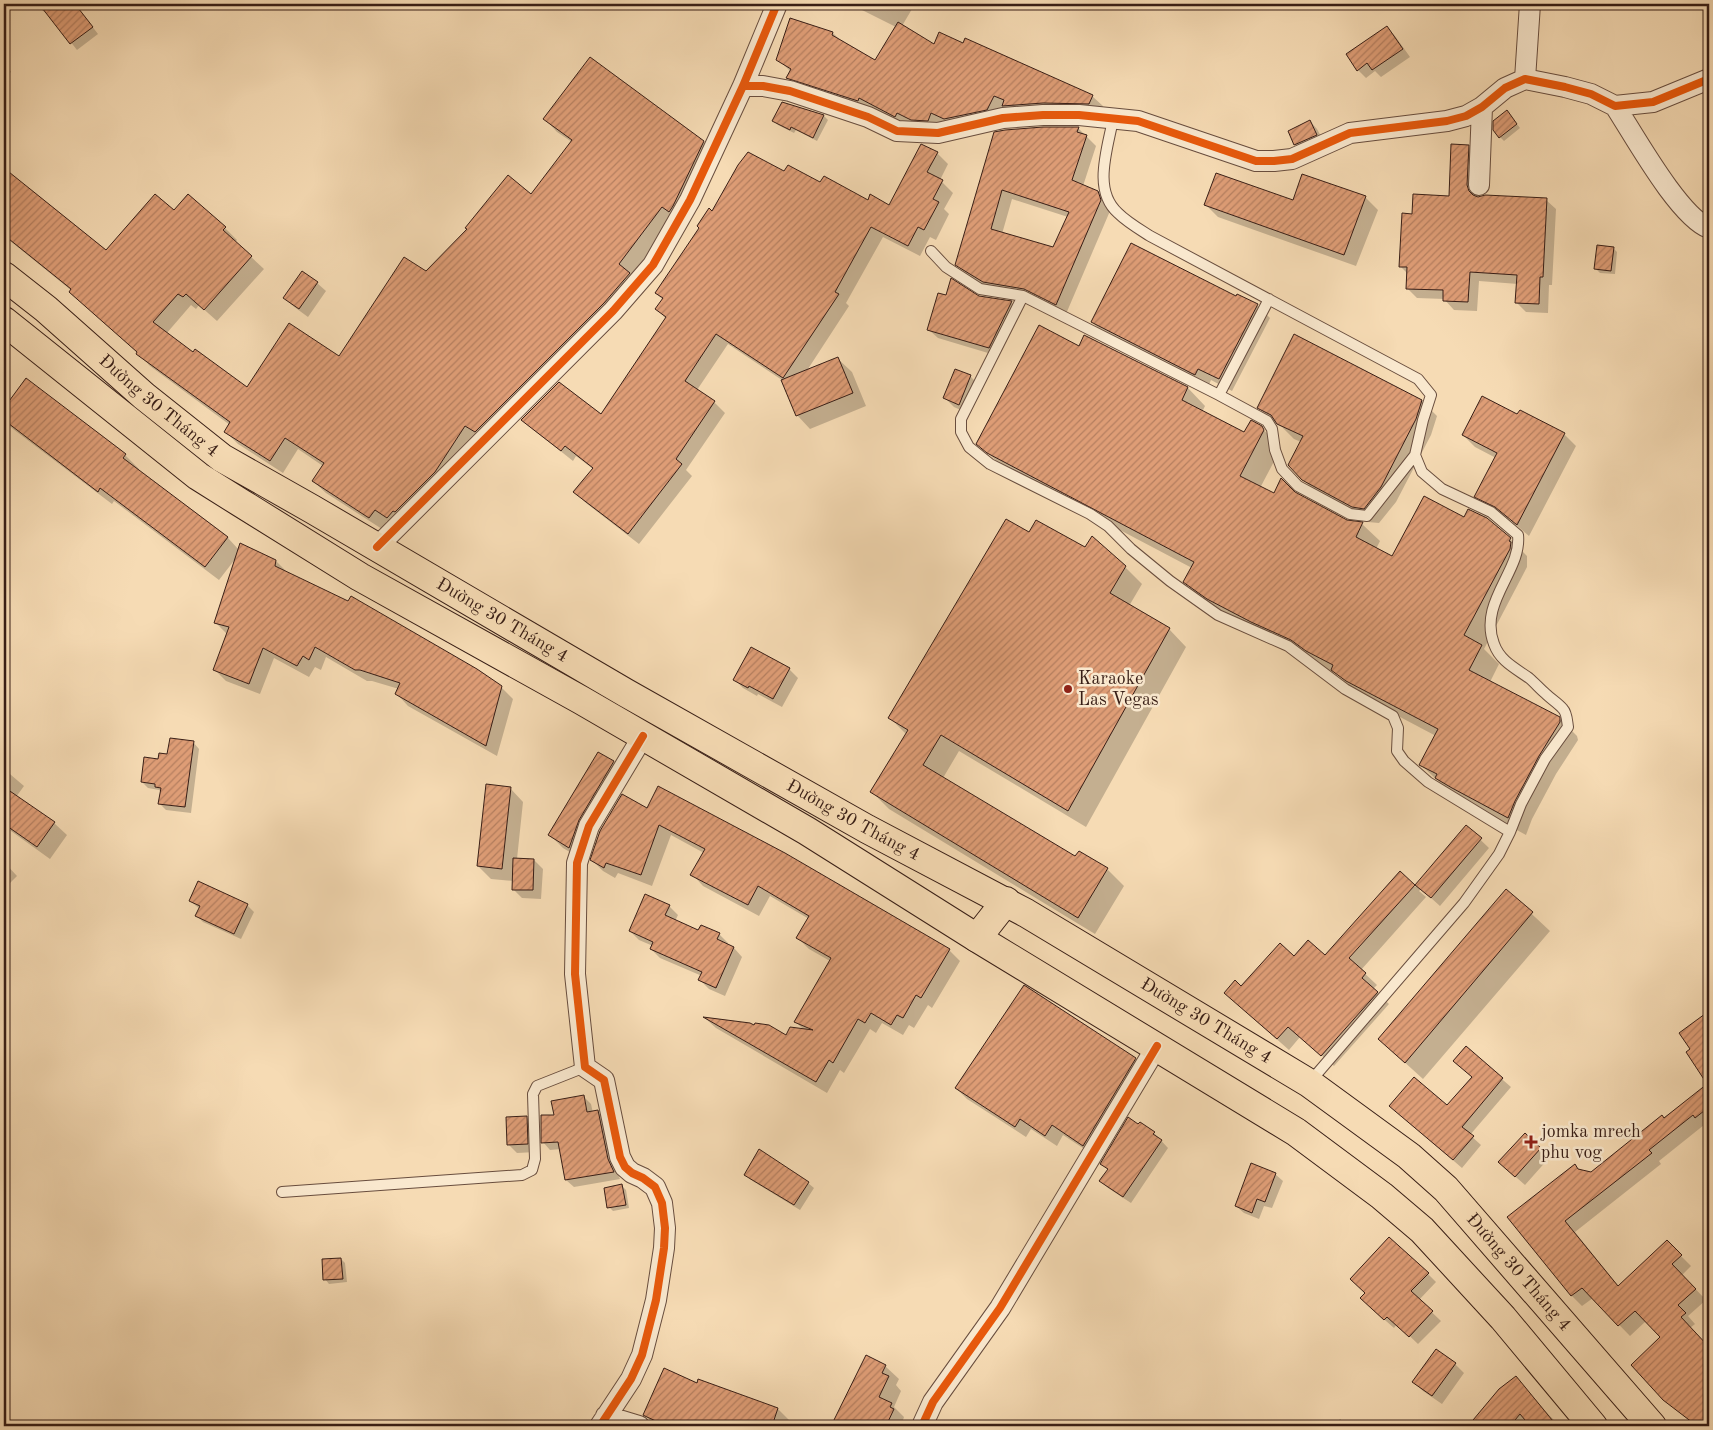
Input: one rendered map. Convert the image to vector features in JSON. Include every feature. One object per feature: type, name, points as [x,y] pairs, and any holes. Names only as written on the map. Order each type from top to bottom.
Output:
[{"type":"main road","name":"Đường 30 Tháng 4","points":[[4,276],[46,309],[144,396],[222,458],[626,694],[858,824],[1006,901],[1308,1084],[1409,1156],[1446,1189],[1652,1426]]},
{"type":"main road","name":"Đường 30 Tháng 4","points":[[4,321],[198,476],[360,577],[581,700],[807,831],[977,938],[1296,1132],[1382,1196],[1422,1230],[1503,1318],[1593,1426]]},
{"type":"main road","points":[[360,577],[377,548]]},
{"type":"main road","points":[[977,938],[1006,901]]},
{"type":"main road","points":[[1503,1318],[1534,1290]]},
{"type":"street","points":[[377,548],[613,312],[654,265],[690,200],[743,86],[777,4]]},
{"type":"street","points":[[1525,79],[1530,4]]},
{"type":"street","points":[[743,86],[763,86],[790,92],[868,117],[897,131],[938,133],[1003,118],[1078,115],[1138,121],[1256,161],[1274,161],[1292,159],[1350,133],[1447,122],[1466,116],[1482,107],[1505,88],[1525,79],[1592,94],[1615,106],[1671,193],[1702,226],[1709,228]]},
{"type":"street","points":[[1615,106],[1653,102],[1709,79]]},
{"type":"street","points":[[1479,185],[1482,107]]},
{"type":"street","points":[[638,1426],[603,1421],[631,1379],[642,1355],[656,1300],[664,1248],[665,1228],[662,1202],[655,1187],[625,1167],[620,1158],[604,1080],[585,1067],[575,974],[577,863],[589,826],[643,736]]},
{"type":"street","points":[[922,1426],[933,1402],[1000,1308],[1157,1046]]},
{"type":"lane","points":[[931,251],[946,268],[980,289],[1023,296],[1267,421],[1272,430],[1275,450],[1282,469],[1298,486],[1350,514],[1367,516],[1415,455],[1431,395],[1418,379],[1150,236],[1117,212],[1106,197],[1104,170],[1113,119]]},
{"type":"lane","points":[[1023,296],[961,419],[961,432],[969,447],[990,464],[1090,514],[1108,526],[1170,581],[1218,615],[1288,646],[1345,689],[1393,716],[1398,728],[1397,751],[1404,761],[1428,782],[1510,832]]},
{"type":"lane","points":[[1219,395],[1270,299]]},
{"type":"lane","points":[[1308,1084],[1464,903],[1499,854],[1521,804],[1545,759],[1568,727],[1564,710],[1531,680],[1509,665],[1500,656],[1494,644],[1490,628],[1493,610],[1498,592],[1510,569],[1515,554],[1518,535],[1491,512],[1442,489],[1422,472],[1415,455]]},
{"type":"lane","points":[[282,1192],[522,1175],[532,1170],[535,1159],[533,1094],[537,1086],[585,1067]]},
{"type":"building","points":[[39,4],[75,4],[93,27],[70,44]]},
{"type":"building","points":[[790,18],[833,32],[832,35],[875,60],[898,22],[934,44],[939,32],[963,43],[965,38],[1093,95],[1089,104],[1043,103],[1002,106],[1004,100],[994,96],[987,110],[944,119],[931,113],[928,121],[911,120],[897,113],[895,117],[859,98],[858,101],[786,78],[791,69],[776,60]]},
{"type":"building","points":[[1387,26],[1403,49],[1372,70],[1367,63],[1357,71],[1346,54]]},
{"type":"building","points":[[590,57],[704,141],[669,212],[662,207],[619,264],[630,273],[604,303],[475,432],[465,426],[435,472],[387,518],[375,510],[369,518],[312,481],[324,463],[285,438],[270,461],[224,432],[230,422],[136,354],[137,352],[69,292],[71,289],[4,235],[4,168],[106,250],[155,194],[174,210],[188,194],[226,227],[223,230],[252,256],[204,310],[186,294],[183,297],[178,294],[153,322],[193,352],[195,349],[247,387],[289,323],[339,356],[404,257],[426,271],[467,229],[465,228],[508,175],[531,194],[572,140],[543,119]]},
{"type":"building","points":[[782,102],[824,115],[813,138],[791,127],[790,130],[772,121]]},
{"type":"building","points":[[1507,110],[1517,124],[1499,138],[1493,130],[1493,121]]},
{"type":"building","points":[[1310,120],[1317,135],[1294,145],[1288,131]]},
{"type":"building","points":[[1079,127],[1077,132],[1087,135],[1072,180],[1098,191],[1101,200],[1056,305],[1024,289],[983,282],[955,265],[994,132]],"holes":[[[1002,190],[1069,212],[1053,247],[991,229]]]},
{"type":"building","points":[[921,144],[938,152],[927,172],[943,180],[933,199],[939,202],[924,230],[918,227],[908,246],[871,227],[835,292],[839,294],[783,378],[716,334],[685,381],[715,401],[676,459],[682,464],[628,534],[573,492],[593,468],[565,446],[561,451],[521,420],[559,382],[601,414],[666,317],[655,309],[663,298],[655,293],[699,228],[697,226],[709,208],[712,211],[738,165],[748,152],[784,171],[788,165],[820,182],[824,176],[868,200],[870,194],[889,205]]},
{"type":"building","points":[[1451,144],[1469,145],[1467,185],[1473,195],[1478,197],[1485,195],[1547,198],[1543,277],[1540,277],[1539,304],[1515,303],[1517,275],[1470,272],[1468,302],[1443,301],[1443,290],[1406,289],[1407,267],[1399,267],[1402,213],[1412,214],[1413,194],[1449,196]]},
{"type":"building","points":[[1216,173],[1293,200],[1302,174],[1366,196],[1344,255],[1204,205]]},
{"type":"building","points":[[1131,243],[1236,296],[1237,294],[1258,304],[1219,379],[1198,369],[1195,375],[1091,322]]},
{"type":"building","points":[[1597,245],[1614,247],[1611,271],[1594,269]]},
{"type":"building","points":[[302,271],[318,282],[299,309],[283,298]]},
{"type":"building","points":[[951,278],[979,296],[1012,301],[989,348],[927,330],[938,293],[946,295]]},
{"type":"building","points":[[1039,325],[1079,346],[1084,335],[1188,387],[1182,400],[1244,432],[1251,420],[1262,426],[1264,430],[1240,476],[1274,493],[1281,478],[1295,492],[1347,520],[1363,522],[1356,537],[1392,556],[1424,496],[1464,517],[1468,509],[1487,518],[1511,538],[1509,541],[1511,542],[1510,549],[1464,635],[1482,645],[1469,670],[1560,717],[1560,722],[1539,756],[1508,818],[1435,778],[1437,774],[1419,765],[1438,729],[1346,681],[1331,670],[1333,665],[1306,651],[1291,640],[1207,599],[1183,582],[1194,562],[987,453],[976,444]]},
{"type":"building","points":[[1294,334],[1422,400],[1416,419],[1381,487],[1364,509],[1352,507],[1302,480],[1288,465],[1303,436],[1277,424],[1271,415],[1257,408]]},
{"type":"building","points":[[838,357],[853,393],[796,416],[781,380]]},
{"type":"building","points":[[955,369],[971,375],[959,405],[943,398]]},
{"type":"building","points":[[26,378],[126,454],[123,458],[228,537],[205,567],[100,488],[98,492],[4,420],[4,408]]},
{"type":"building","points":[[1482,396],[1517,414],[1520,410],[1565,433],[1517,525],[1495,507],[1474,497],[1497,453],[1462,435]]},
{"type":"building","points":[[1006,519],[1029,532],[1036,520],[1085,547],[1092,536],[1126,566],[1110,593],[1170,628],[1068,811],[941,735],[923,765],[1075,856],[1079,851],[1108,868],[1078,918],[870,792],[908,730],[888,718]]},
{"type":"building","points":[[240,543],[276,560],[275,566],[348,601],[351,596],[477,669],[502,686],[486,746],[395,694],[400,683],[355,670],[315,647],[309,660],[303,656],[297,666],[263,648],[249,684],[213,670],[229,627],[214,623]]},
{"type":"building","points":[[751,647],[790,668],[773,699],[733,680]]},
{"type":"building","points":[[170,738],[194,741],[185,807],[158,804],[161,788],[155,787],[155,784],[141,782],[144,757],[158,759],[159,753],[167,754]]},
{"type":"building","points":[[598,752],[614,761],[579,820],[569,848],[548,835]]},
{"type":"building","points":[[486,784],[511,787],[502,869],[477,866]]},
{"type":"building","points":[[658,786],[785,853],[950,949],[921,998],[916,995],[903,1018],[897,1015],[891,1025],[871,1013],[865,1023],[858,1019],[833,1063],[829,1060],[816,1082],[703,1017],[754,1025],[755,1023],[769,1025],[786,1035],[790,1027],[813,1030],[794,1022],[831,958],[796,938],[809,916],[758,886],[748,905],[690,875],[705,849],[659,825],[641,875],[606,863],[604,868],[590,860],[600,831],[622,794],[647,808]]},
{"type":"building","points":[[4,787],[55,822],[37,847],[4,824]]},
{"type":"building","points":[[1466,825],[1482,838],[1431,898],[1415,885]]},
{"type":"building","points":[[513,858],[534,859],[533,890],[512,890]]},
{"type":"building","points":[[1400,871],[1415,885],[1349,958],[1366,973],[1362,978],[1378,992],[1321,1056],[1288,1027],[1277,1039],[1224,993],[1235,980],[1241,986],[1280,943],[1294,956],[1308,940],[1325,955]]},
{"type":"building","points":[[198,881],[248,904],[234,934],[195,916],[200,906],[189,901]]},
{"type":"building","points":[[1506,889],[1533,912],[1405,1063],[1378,1039]]},
{"type":"building","points":[[645,894],[670,905],[665,915],[698,930],[701,925],[720,933],[717,939],[734,947],[716,988],[698,980],[702,972],[650,949],[653,942],[629,931]]},
{"type":"building","points":[[1024,985],[1136,1058],[1083,1146],[1052,1125],[1045,1136],[1020,1119],[1015,1127],[955,1088]]},
{"type":"building","points":[[1709,1011],[1709,1107],[1695,1118],[1693,1115],[1649,1150],[1652,1153],[1565,1221],[1618,1286],[1667,1240],[1682,1255],[1672,1264],[1696,1289],[1678,1305],[1686,1313],[1681,1317],[1709,1347],[1709,1426],[1697,1426],[1663,1400],[1631,1365],[1660,1337],[1635,1311],[1618,1326],[1582,1288],[1571,1296],[1507,1217],[1575,1164],[1578,1169],[1591,1172],[1662,1115],[1664,1118],[1707,1084],[1686,1052],[1690,1049],[1679,1033]]},
{"type":"building","points":[[1466,1046],[1503,1078],[1462,1127],[1474,1136],[1453,1160],[1389,1106],[1414,1077],[1447,1105],[1472,1077],[1453,1061]]},
{"type":"building","points":[[584,1095],[587,1112],[598,1110],[608,1159],[614,1172],[565,1180],[558,1142],[541,1143],[541,1115],[554,1115],[551,1101]]},
{"type":"building","points":[[527,1116],[528,1144],[507,1145],[506,1117]]},
{"type":"building","points":[[1128,1117],[1155,1132],[1153,1134],[1162,1140],[1123,1197],[1099,1181],[1108,1169],[1100,1164]]},
{"type":"building","points":[[1525,1133],[1541,1148],[1515,1177],[1498,1162]]},
{"type":"building","points":[[759,1149],[809,1182],[794,1205],[744,1175]]},
{"type":"building","points":[[1251,1163],[1276,1173],[1265,1202],[1257,1199],[1252,1213],[1235,1206]]},
{"type":"building","points":[[622,1184],[626,1205],[607,1208],[604,1188]]},
{"type":"building","points":[[1389,1237],[1429,1273],[1411,1291],[1433,1311],[1409,1337],[1387,1317],[1384,1320],[1360,1298],[1365,1293],[1350,1279]]},
{"type":"building","points":[[341,1258],[343,1279],[323,1280],[322,1259]]},
{"type":"building","points":[[1436,1349],[1456,1363],[1432,1396],[1412,1382]]},
{"type":"building","points":[[866,1355],[886,1365],[882,1373],[889,1376],[879,1397],[892,1403],[890,1407],[894,1409],[886,1426],[831,1426]]},
{"type":"building","points":[[664,1368],[697,1383],[698,1379],[778,1408],[772,1426],[667,1426],[643,1415]]},
{"type":"building","points":[[1516,1376],[1557,1426],[1530,1426],[1520,1414],[1510,1426],[1468,1426],[1499,1389]]},
{"type":"cycle path","points":[[377,547],[613,311],[653,265],[690,200],[743,86],[777,4]]},
{"type":"cycle path","points":[[743,86],[763,86],[790,91],[868,117],[897,131],[938,133],[1003,118],[1079,115],[1138,121],[1256,161],[1274,161],[1292,159],[1350,133],[1447,121],[1466,116],[1482,107],[1505,88],[1525,79],[1591,94],[1615,106],[1653,102],[1709,79]]},
{"type":"cycle path","points":[[600,1426],[631,1379],[642,1355],[656,1300],[665,1228],[662,1203],[655,1187],[632,1173],[625,1167],[620,1157],[604,1080],[585,1067],[575,974],[577,863],[589,826],[643,736]]},
{"type":"cycle path","points":[[922,1426],[933,1402],[1000,1308],[1157,1046]]},
{"type":"place","name":"Karaoke Las Vegas","points":[[1068,689]]},
{"type":"place","name":"jomka mrech phu vog","points":[[1531,1142]]}]
